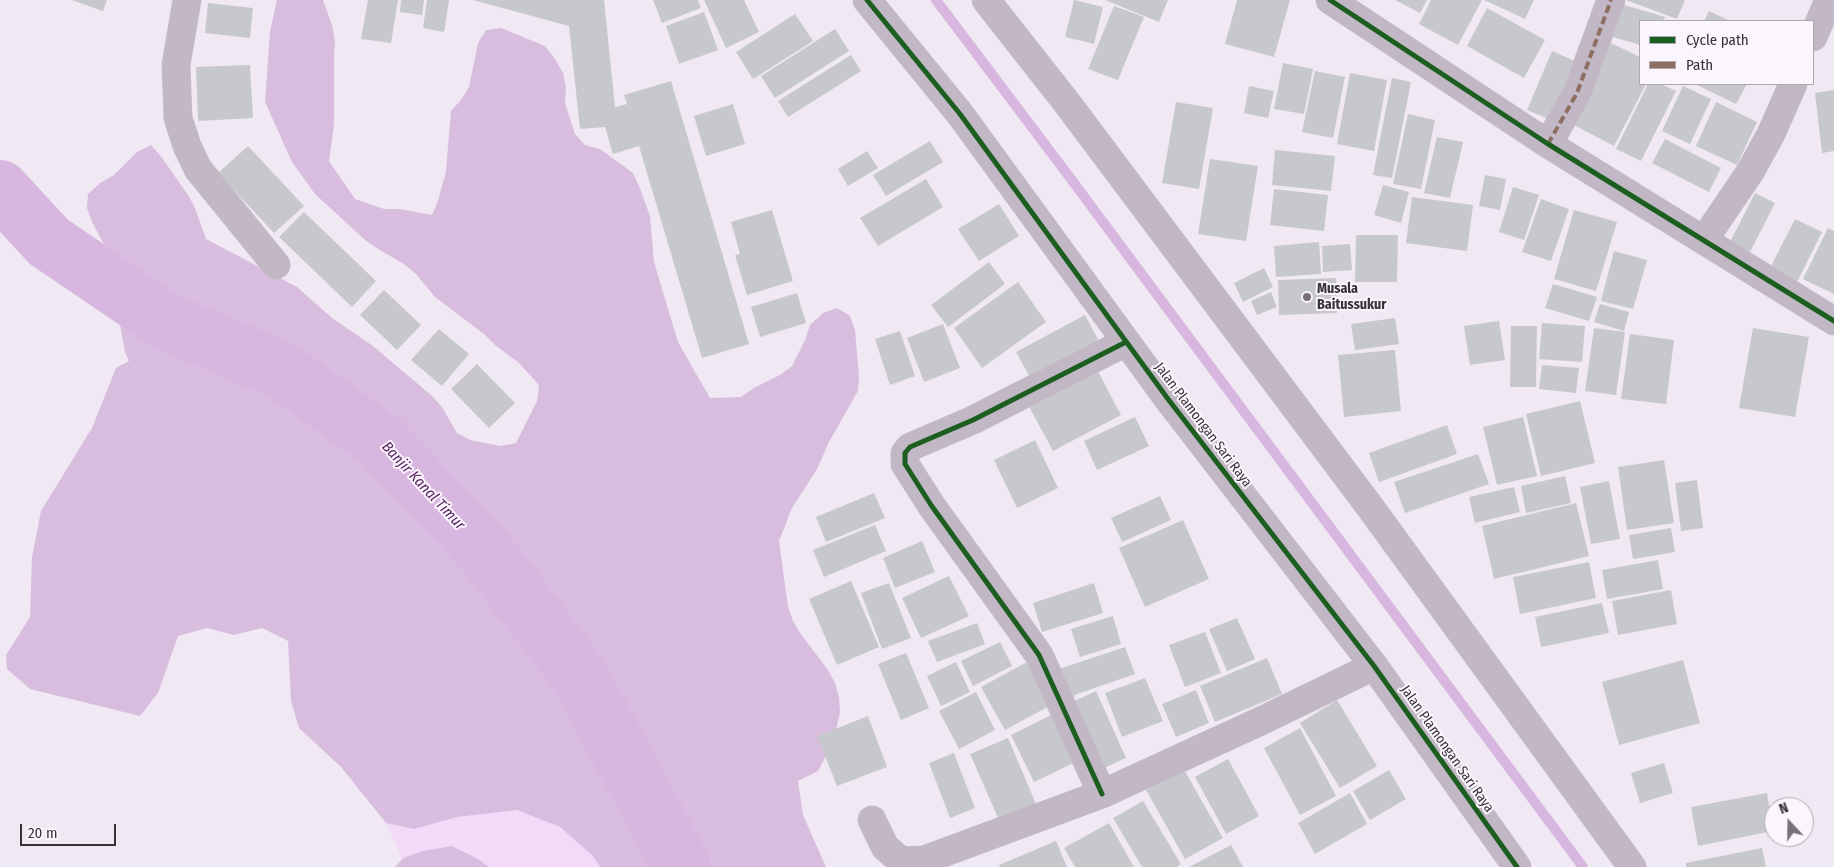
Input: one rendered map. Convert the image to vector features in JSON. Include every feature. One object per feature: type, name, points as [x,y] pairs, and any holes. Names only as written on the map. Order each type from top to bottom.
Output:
[{"type":"street","points":[[187,0],[176,65],[178,118],[187,146],[198,169],[276,265]]},
{"type":"street","name":"Jalan Plamongan Sari Raya","points":[[868,0],[960,114],[1126,342],[1374,666],[1517,867]]},
{"type":"street","points":[[986,0],[1073,111],[1370,507],[1632,867]]},
{"type":"street","points":[[1548,144],[1577,93],[1611,0]]},
{"type":"street","points":[[1814,35],[1829,0]]},
{"type":"street","points":[[1342,3],[1548,144],[1834,321]]},
{"type":"street","points":[[1704,240],[1750,172],[1771,134],[1793,85]]},
{"type":"street","points":[[1102,794],[1039,654],[930,504],[905,464],[905,453],[910,447],[973,420],[1126,342]]},
{"type":"street","points":[[872,820],[885,847],[901,861],[924,860],[1102,794],[1263,720],[1374,666]]},
{"type":"shaded area","points":[[277,0],[323,0],[332,25],[335,41],[334,125],[329,161],[355,199],[384,209],[400,209],[432,215],[446,171],[451,111],[469,87],[478,43],[486,30],[501,28],[545,46],[563,73],[566,87],[565,103],[575,134],[585,145],[600,149],[633,173],[650,216],[654,262],[678,342],[710,398],[741,397],[792,366],[810,325],[823,313],[837,308],[850,316],[855,330],[859,377],[858,391],[829,442],[817,469],[792,508],[779,541],[788,607],[793,621],[828,670],[835,683],[839,697],[840,712],[833,743],[818,771],[798,781],[803,815],[826,867],[600,867],[593,856],[560,827],[517,810],[457,817],[414,829],[386,823],[341,767],[299,728],[291,701],[288,641],[262,628],[234,635],[207,628],[178,636],[158,693],[140,716],[30,689],[7,669],[6,655],[30,617],[32,557],[41,511],[92,428],[116,368],[129,361],[125,352],[106,248],[87,208],[88,194],[100,183],[114,175],[137,152],[151,145],[160,155],[188,195],[195,208],[206,239],[297,287],[332,318],[373,346],[432,396],[442,407],[457,433],[470,440],[501,446],[516,443],[537,401],[539,385],[519,363],[435,297],[416,274],[404,264],[365,240],[315,194],[292,162],[265,102],[270,32]]},
{"type":"shaded area","points":[[517,810],[560,827],[593,856],[600,867],[489,867],[478,859],[423,851],[402,858],[386,823],[414,829],[457,817]]},
{"type":"shaded area","points":[[452,846],[478,859],[489,867],[395,867],[403,858],[423,851]]},
{"type":"building","points":[[72,0],[107,0],[103,11]]},
{"type":"building","points":[[368,0],[398,0],[391,43],[361,39]]},
{"type":"building","points":[[401,0],[424,0],[422,15],[400,12]]},
{"type":"building","points":[[427,0],[449,0],[444,32],[423,28]]},
{"type":"building","points":[[473,0],[604,0],[615,107],[627,104],[624,95],[671,81],[749,344],[702,358],[639,146],[613,154],[605,127],[580,129],[569,26]]},
{"type":"building","points":[[653,0],[698,0],[701,8],[662,23]]},
{"type":"building","points":[[704,0],[744,0],[759,32],[726,48]]},
{"type":"building","points":[[1074,0],[1103,7],[1094,44],[1065,37]]},
{"type":"building","points":[[1105,0],[1168,0],[1159,22]]},
{"type":"building","points":[[1237,0],[1290,0],[1274,57],[1225,44]]},
{"type":"building","points":[[1395,0],[1427,0],[1420,13]]},
{"type":"building","points":[[1431,0],[1482,0],[1458,45],[1419,24]]},
{"type":"building","points":[[1484,0],[1534,0],[1525,19]]},
{"type":"building","points":[[1626,0],[1685,0],[1677,19]]},
{"type":"building","points":[[208,3],[253,8],[250,38],[205,33]]},
{"type":"building","points":[[1621,4],[1665,17],[1664,20],[1639,20],[1639,45],[1610,36]]},
{"type":"building","points":[[1114,6],[1144,17],[1118,80],[1088,69]]},
{"type":"building","points":[[1487,8],[1545,40],[1524,78],[1467,46]]},
{"type":"building","points":[[1709,11],[1728,20],[1704,20]]},
{"type":"building","points":[[704,12],[718,50],[679,64],[666,26]]},
{"type":"building","points":[[795,14],[813,41],[753,79],[736,52]]},
{"type":"building","points":[[835,29],[849,51],[775,98],[761,76]]},
{"type":"building","points":[[1607,41],[1639,57],[1639,85],[1645,85],[1614,146],[1566,121]]},
{"type":"building","points":[[1552,51],[1584,65],[1558,123],[1527,110]]},
{"type":"building","points":[[851,55],[861,71],[788,117],[778,101]]},
{"type":"building","points":[[1283,63],[1313,69],[1304,114],[1274,109]]},
{"type":"building","points":[[250,65],[253,118],[198,121],[196,67]]},
{"type":"building","points":[[1315,71],[1345,77],[1333,138],[1302,132]]},
{"type":"building","points":[[1350,73],[1387,80],[1374,151],[1337,144]]},
{"type":"building","points":[[1392,78],[1411,82],[1392,178],[1373,175]]},
{"type":"building","points":[[1648,85],[1663,85],[1676,91],[1641,161],[1616,149]]},
{"type":"building","points":[[1697,85],[1746,85],[1736,104]]},
{"type":"building","points":[[1249,86],[1274,91],[1268,118],[1244,113]]},
{"type":"building","points":[[1683,86],[1711,99],[1690,144],[1662,131]]},
{"type":"building","points":[[1834,90],[1834,151],[1822,153],[1815,93]]},
{"type":"building","points":[[1176,102],[1213,108],[1199,189],[1162,183]]},
{"type":"building","points":[[1716,102],[1757,122],[1737,165],[1696,146]]},
{"type":"building","points":[[733,104],[745,144],[706,156],[694,116]]},
{"type":"building","points":[[1408,114],[1435,120],[1421,189],[1393,184]]},
{"type":"building","points":[[1437,137],[1463,142],[1450,198],[1424,193]]},
{"type":"building","points":[[1665,139],[1721,168],[1709,192],[1652,163]]},
{"type":"building","points":[[930,141],[943,162],[886,196],[873,175]]},
{"type":"building","points":[[248,146],[304,206],[274,233],[218,173]]},
{"type":"building","points":[[1275,150],[1335,156],[1331,191],[1272,185]]},
{"type":"building","points":[[867,151],[878,168],[848,186],[838,169]]},
{"type":"building","points":[[1210,159],[1258,166],[1246,241],[1198,234]]},
{"type":"building","points":[[1485,175],[1506,179],[1500,210],[1479,206]]},
{"type":"building","points":[[926,179],[943,207],[878,246],[860,218]]},
{"type":"building","points":[[1383,185],[1409,192],[1401,223],[1374,215]]},
{"type":"building","points":[[1513,187],[1539,195],[1524,240],[1499,232]]},
{"type":"building","points":[[1274,189],[1328,195],[1324,231],[1270,225]]},
{"type":"building","points":[[1755,193],[1775,203],[1748,256],[1728,246]]},
{"type":"building","points":[[1412,197],[1473,205],[1467,251],[1406,243]]},
{"type":"building","points":[[1541,199],[1569,209],[1551,261],[1522,252]]},
{"type":"building","points":[[999,204],[1019,236],[979,261],[958,229]]},
{"type":"building","points":[[772,210],[793,281],[747,295],[735,255],[740,254],[731,222]]},
{"type":"building","points":[[1574,210],[1617,222],[1596,291],[1554,279]]},
{"type":"building","points":[[304,212],[376,281],[352,307],[279,237]]},
{"type":"building","points":[[1795,219],[1822,232],[1795,286],[1768,272]]},
{"type":"building","points":[[1828,228],[1834,231],[1834,294],[1803,279]]},
{"type":"building","points":[[1356,235],[1398,235],[1397,282],[1355,282]]},
{"type":"building","points":[[1319,242],[1321,274],[1276,277],[1274,246]]},
{"type":"building","points":[[1350,244],[1352,270],[1323,272],[1322,246]]},
{"type":"building","points":[[1614,251],[1647,260],[1633,309],[1601,301]]},
{"type":"building","points":[[989,262],[1005,284],[948,327],[931,305]]},
{"type":"building","points":[[1264,268],[1273,287],[1243,302],[1234,283]]},
{"type":"building","name":"Musala Baitussukur","points":[[1336,278],[1337,313],[1279,315],[1278,280]]},
{"type":"building","points":[[1018,282],[1046,322],[982,368],[954,328]]},
{"type":"building","points":[[1553,284],[1597,297],[1589,321],[1545,308]]},
{"type":"building","points":[[384,290],[421,325],[397,350],[360,315]]},
{"type":"building","points":[[1271,292],[1277,307],[1257,315],[1251,301]]},
{"type":"building","points":[[797,293],[806,323],[760,337],[751,307]]},
{"type":"building","points":[[1600,304],[1629,312],[1624,331],[1594,322]]},
{"type":"building","points":[[1085,315],[1100,343],[1031,379],[1016,352]]},
{"type":"building","points":[[1395,318],[1399,344],[1355,350],[1351,324]]},
{"type":"building","points":[[1499,321],[1505,360],[1470,365],[1464,326]]},
{"type":"building","points":[[1542,323],[1585,326],[1582,362],[1539,359]]},
{"type":"building","points":[[943,324],[960,368],[924,382],[907,338]]},
{"type":"building","points":[[1511,326],[1537,326],[1536,387],[1510,387]]},
{"type":"building","points":[[1594,328],[1625,332],[1616,395],[1585,391]]},
{"type":"building","points":[[1753,328],[1809,337],[1795,417],[1739,408]]},
{"type":"building","points":[[439,329],[469,354],[442,386],[411,360]]},
{"type":"building","points":[[900,331],[915,376],[890,385],[875,339]]},
{"type":"building","points":[[1630,334],[1674,340],[1666,404],[1621,399]]},
{"type":"building","points":[[1395,350],[1401,411],[1344,417],[1338,355]]},
{"type":"building","points":[[1093,362],[1121,415],[1053,451],[1025,399]]},
{"type":"building","points":[[477,364],[515,403],[489,428],[451,389]]},
{"type":"building","points":[[1542,365],[1579,368],[1576,393],[1539,389]]},
{"type":"building","points":[[1580,401],[1595,463],[1541,476],[1526,414]]},
{"type":"building","points":[[1135,417],[1149,446],[1097,470],[1084,441]]},
{"type":"building","points":[[1523,417],[1537,476],[1497,485],[1483,427]]},
{"type":"building","points":[[1447,425],[1457,454],[1379,482],[1369,453]]},
{"type":"building","points":[[1035,440],[1058,488],[1017,508],[994,460]]},
{"type":"building","points":[[1478,454],[1489,484],[1405,513],[1394,482]]},
{"type":"building","points":[[1664,460],[1674,523],[1627,530],[1618,467]]},
{"type":"building","points":[[1565,476],[1571,503],[1526,513],[1521,486]]},
{"type":"building","points":[[1697,480],[1703,528],[1681,531],[1675,483]]},
{"type":"building","points":[[1609,481],[1620,539],[1591,544],[1580,487]]},
{"type":"building","points":[[1514,487],[1520,512],[1475,523],[1469,497]]},
{"type":"building","points":[[874,493],[885,518],[826,542],[816,517]]},
{"type":"building","points":[[1160,496],[1171,520],[1122,542],[1111,518]]},
{"type":"building","points":[[1576,503],[1589,556],[1494,579],[1482,526]]},
{"type":"building","points":[[1183,520],[1209,579],[1145,607],[1119,548]]},
{"type":"building","points":[[875,525],[886,551],[824,577],[813,550]]},
{"type":"building","points":[[1671,528],[1675,552],[1633,559],[1629,535]]},
{"type":"building","points":[[922,541],[935,572],[895,588],[883,558]]},
{"type":"building","points":[[1658,560],[1663,589],[1607,599],[1602,570]]},
{"type":"building","points":[[1589,562],[1596,598],[1520,614],[1513,577]]},
{"type":"building","points":[[949,576],[969,616],[921,638],[902,598]]},
{"type":"building","points":[[851,581],[879,647],[837,665],[809,599]]},
{"type":"building","points":[[889,583],[911,638],[882,649],[861,593]]},
{"type":"building","points":[[1094,583],[1103,613],[1042,632],[1033,603]]},
{"type":"building","points":[[1671,590],[1677,624],[1618,635],[1612,601]]},
{"type":"building","points":[[1602,603],[1609,633],[1541,647],[1535,617]]},
{"type":"building","points":[[1113,616],[1121,644],[1080,657],[1071,629]]},
{"type":"building","points":[[1237,618],[1255,659],[1227,671],[1209,629]]},
{"type":"building","points":[[977,623],[985,644],[937,662],[928,641]]},
{"type":"building","points":[[1205,632],[1221,673],[1185,687],[1169,645]]},
{"type":"building","points":[[1000,642],[1012,666],[973,686],[961,661]]},
{"type":"building","points":[[1125,647],[1135,674],[1069,697],[1059,669]]},
{"type":"building","points":[[906,653],[929,708],[901,720],[878,664]]},
{"type":"building","points":[[1267,658],[1282,694],[1215,722],[1200,686]]},
{"type":"building","points":[[1683,660],[1700,723],[1619,745],[1602,682]]},
{"type":"building","points":[[956,662],[970,692],[941,706],[927,676]]},
{"type":"building","points":[[1027,662],[1051,705],[1005,730],[981,687]]},
{"type":"building","points":[[1145,678],[1163,721],[1122,737],[1105,693]]},
{"type":"building","points":[[1196,690],[1209,723],[1176,737],[1162,704]]},
{"type":"building","points":[[1096,691],[1126,758],[1100,770],[1070,703]]},
{"type":"building","points":[[976,692],[995,730],[959,749],[939,711]]},
{"type":"building","points":[[1337,700],[1377,766],[1340,788],[1300,723]]},
{"type":"building","points":[[1059,711],[1082,759],[1034,782],[1011,735]]},
{"type":"building","points":[[868,716],[887,767],[837,786],[817,736]]},
{"type":"building","points":[[1300,728],[1336,796],[1300,815],[1264,748]]},
{"type":"building","points":[[1008,738],[1036,804],[999,820],[970,754]]},
{"type":"building","points":[[954,753],[975,808],[950,818],[929,763]]},
{"type":"building","points":[[1228,759],[1259,816],[1226,834],[1195,777]]},
{"type":"building","points":[[1664,763],[1673,793],[1640,803],[1631,773]]},
{"type":"building","points":[[1183,768],[1223,838],[1185,859],[1146,790]]},
{"type":"building","points":[[1389,770],[1406,799],[1370,820],[1353,791]]},
{"type":"building","points":[[1350,793],[1367,824],[1315,854],[1298,823]]},
{"type":"building","points":[[1767,793],[1768,797],[1764,797],[1764,833],[1698,846],[1691,807]]},
{"type":"building","points":[[1143,801],[1181,864],[1177,867],[1142,867],[1113,818]]},
{"type":"building","points":[[1109,823],[1134,867],[1075,867],[1064,848]]},
{"type":"building","points":[[1056,841],[1067,867],[1000,867],[999,865]]},
{"type":"building","points":[[1231,845],[1243,867],[1189,867]]},
{"type":"building","points":[[1762,848],[1766,867],[1686,867],[1686,863]]},
{"type":"waterway","points":[[936,0],[1583,867]]},
{"type":"waterway","name":"Banjir Kanal Timur","points":[[0,189],[49,242],[167,322],[281,370],[382,442],[487,554],[579,675],[682,867]]},
{"type":"marked path","points":[[1548,144],[1577,93],[1611,0]]},
{"type":"cycle path","points":[[867,0],[960,114],[1168,399],[1374,666],[1517,867]]},
{"type":"cycle path","points":[[1330,0],[1548,144],[1834,321]]},
{"type":"cycle path","points":[[1102,794],[1039,655],[931,505],[905,464],[905,453],[910,447],[973,420],[1126,342]]},
{"type":"place","name":"Musala Baitussukur","points":[[1307,297]]}]
